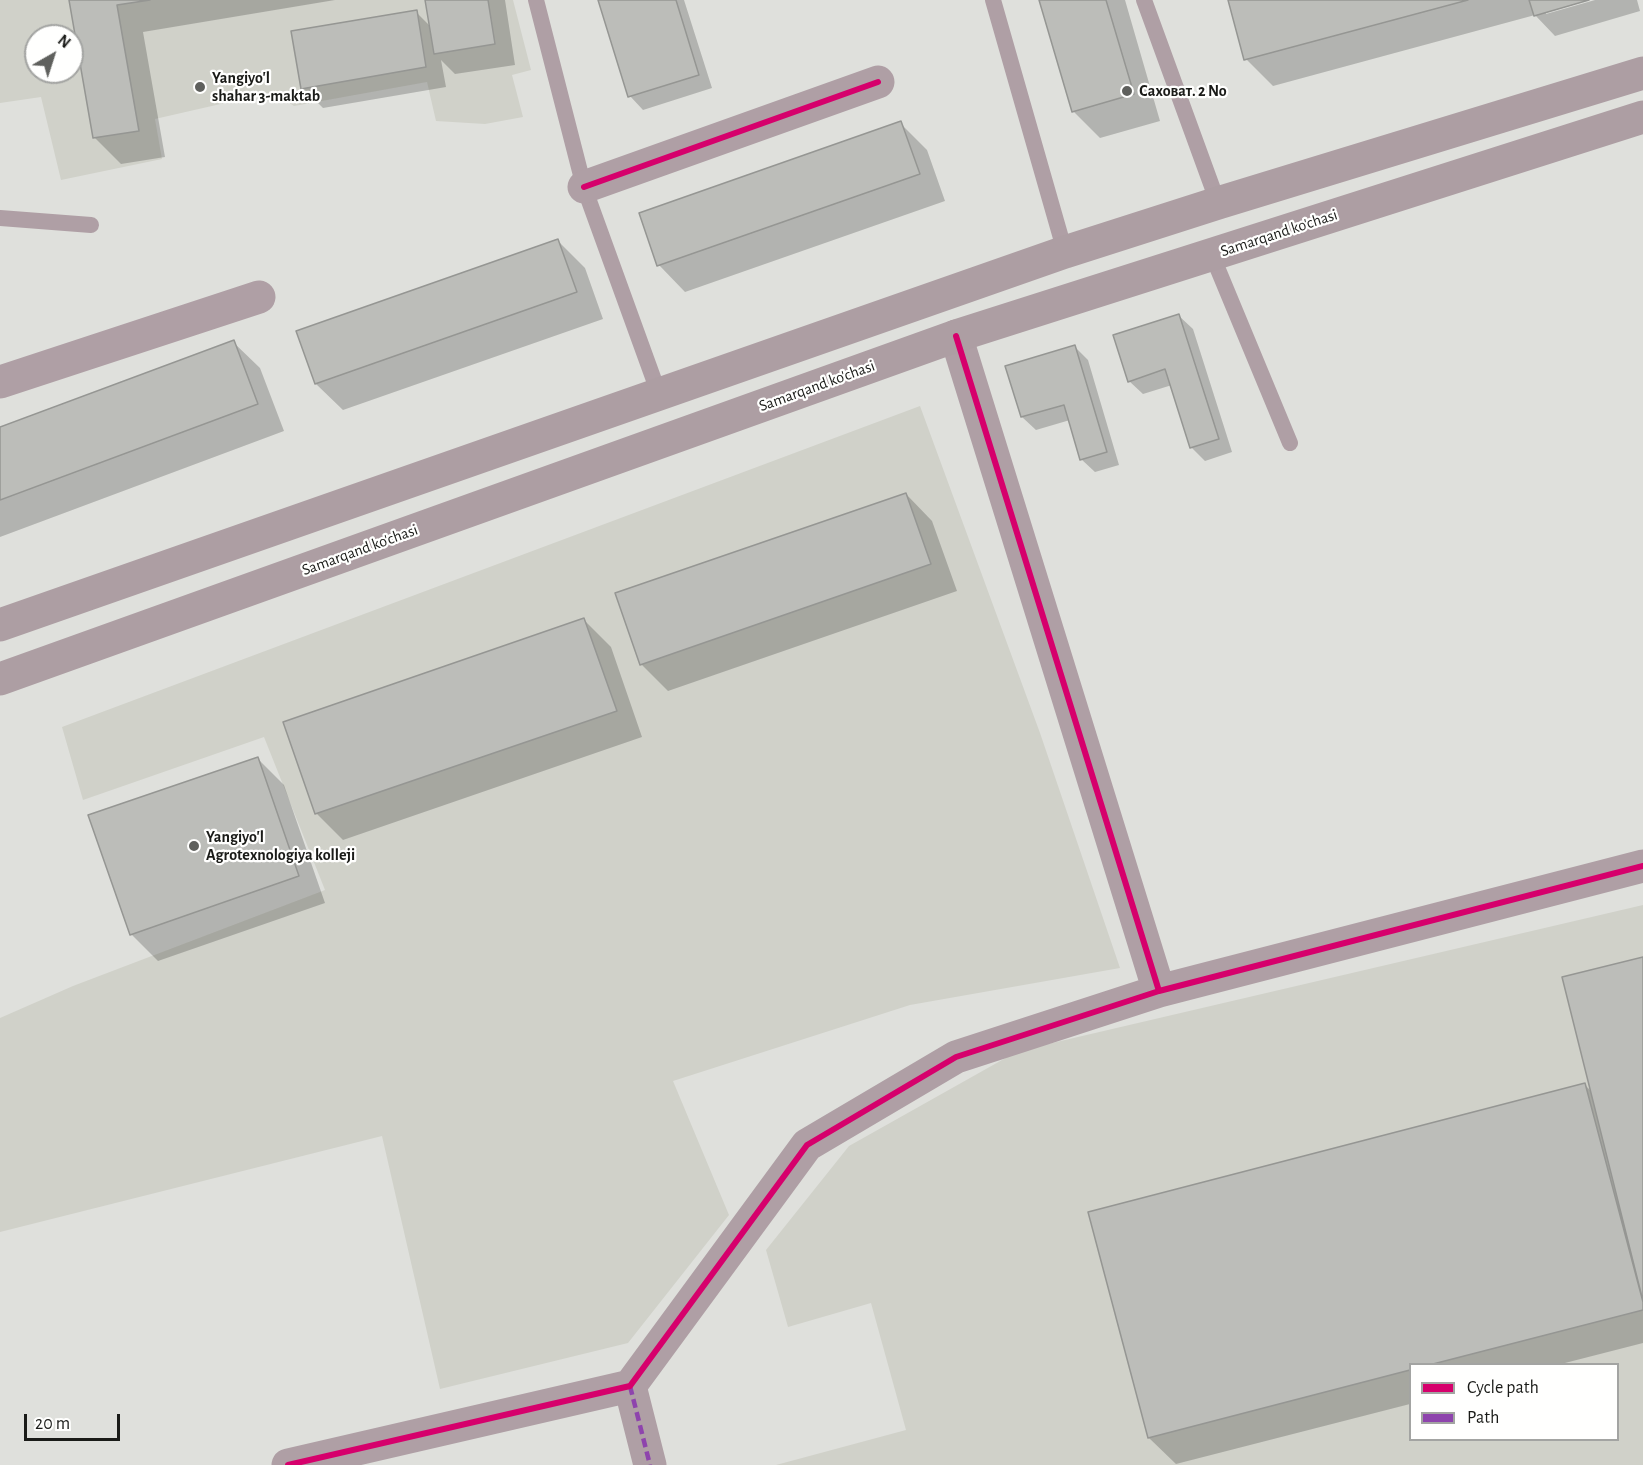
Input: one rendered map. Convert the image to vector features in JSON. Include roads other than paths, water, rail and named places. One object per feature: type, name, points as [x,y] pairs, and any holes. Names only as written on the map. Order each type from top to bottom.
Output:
[{"type":"main road","points":[[0,625],[1065,252],[1643,73]]},
{"type":"main road","name":"Samarqand ko'chasi","points":[[0,679],[956,336],[1643,117]]},
{"type":"main road","points":[[942,295],[956,336]]},
{"type":"street","points":[[584,187],[878,82]]},
{"type":"street","points":[[0,382],[259,297]]},
{"type":"street","points":[[956,336],[1159,991]]},
{"type":"street","points":[[288,1465],[630,1386],[807,1145],[956,1057],[1159,991],[1643,866]]},
{"type":"street","points":[[630,1386],[650,1465]]},
{"type":"lane","points":[[536,0],[584,187],[659,394]]},
{"type":"lane","points":[[993,0],[1065,252]]},
{"type":"lane","points":[[1144,0],[1218,203]]},
{"type":"lane","points":[[0,218],[91,225]]},
{"type":"lane","points":[[1212,255],[1290,443]]},
{"type":"place","name":"Yangiyo'l shahar 3-maktab","points":[[200,87]]},
{"type":"place","name":"Саховат. 2 No","points":[[1127,91]]},
{"type":"place","name":"Yangiyo'l Agrotexnologiya kolleji","points":[[194,846]]}]
